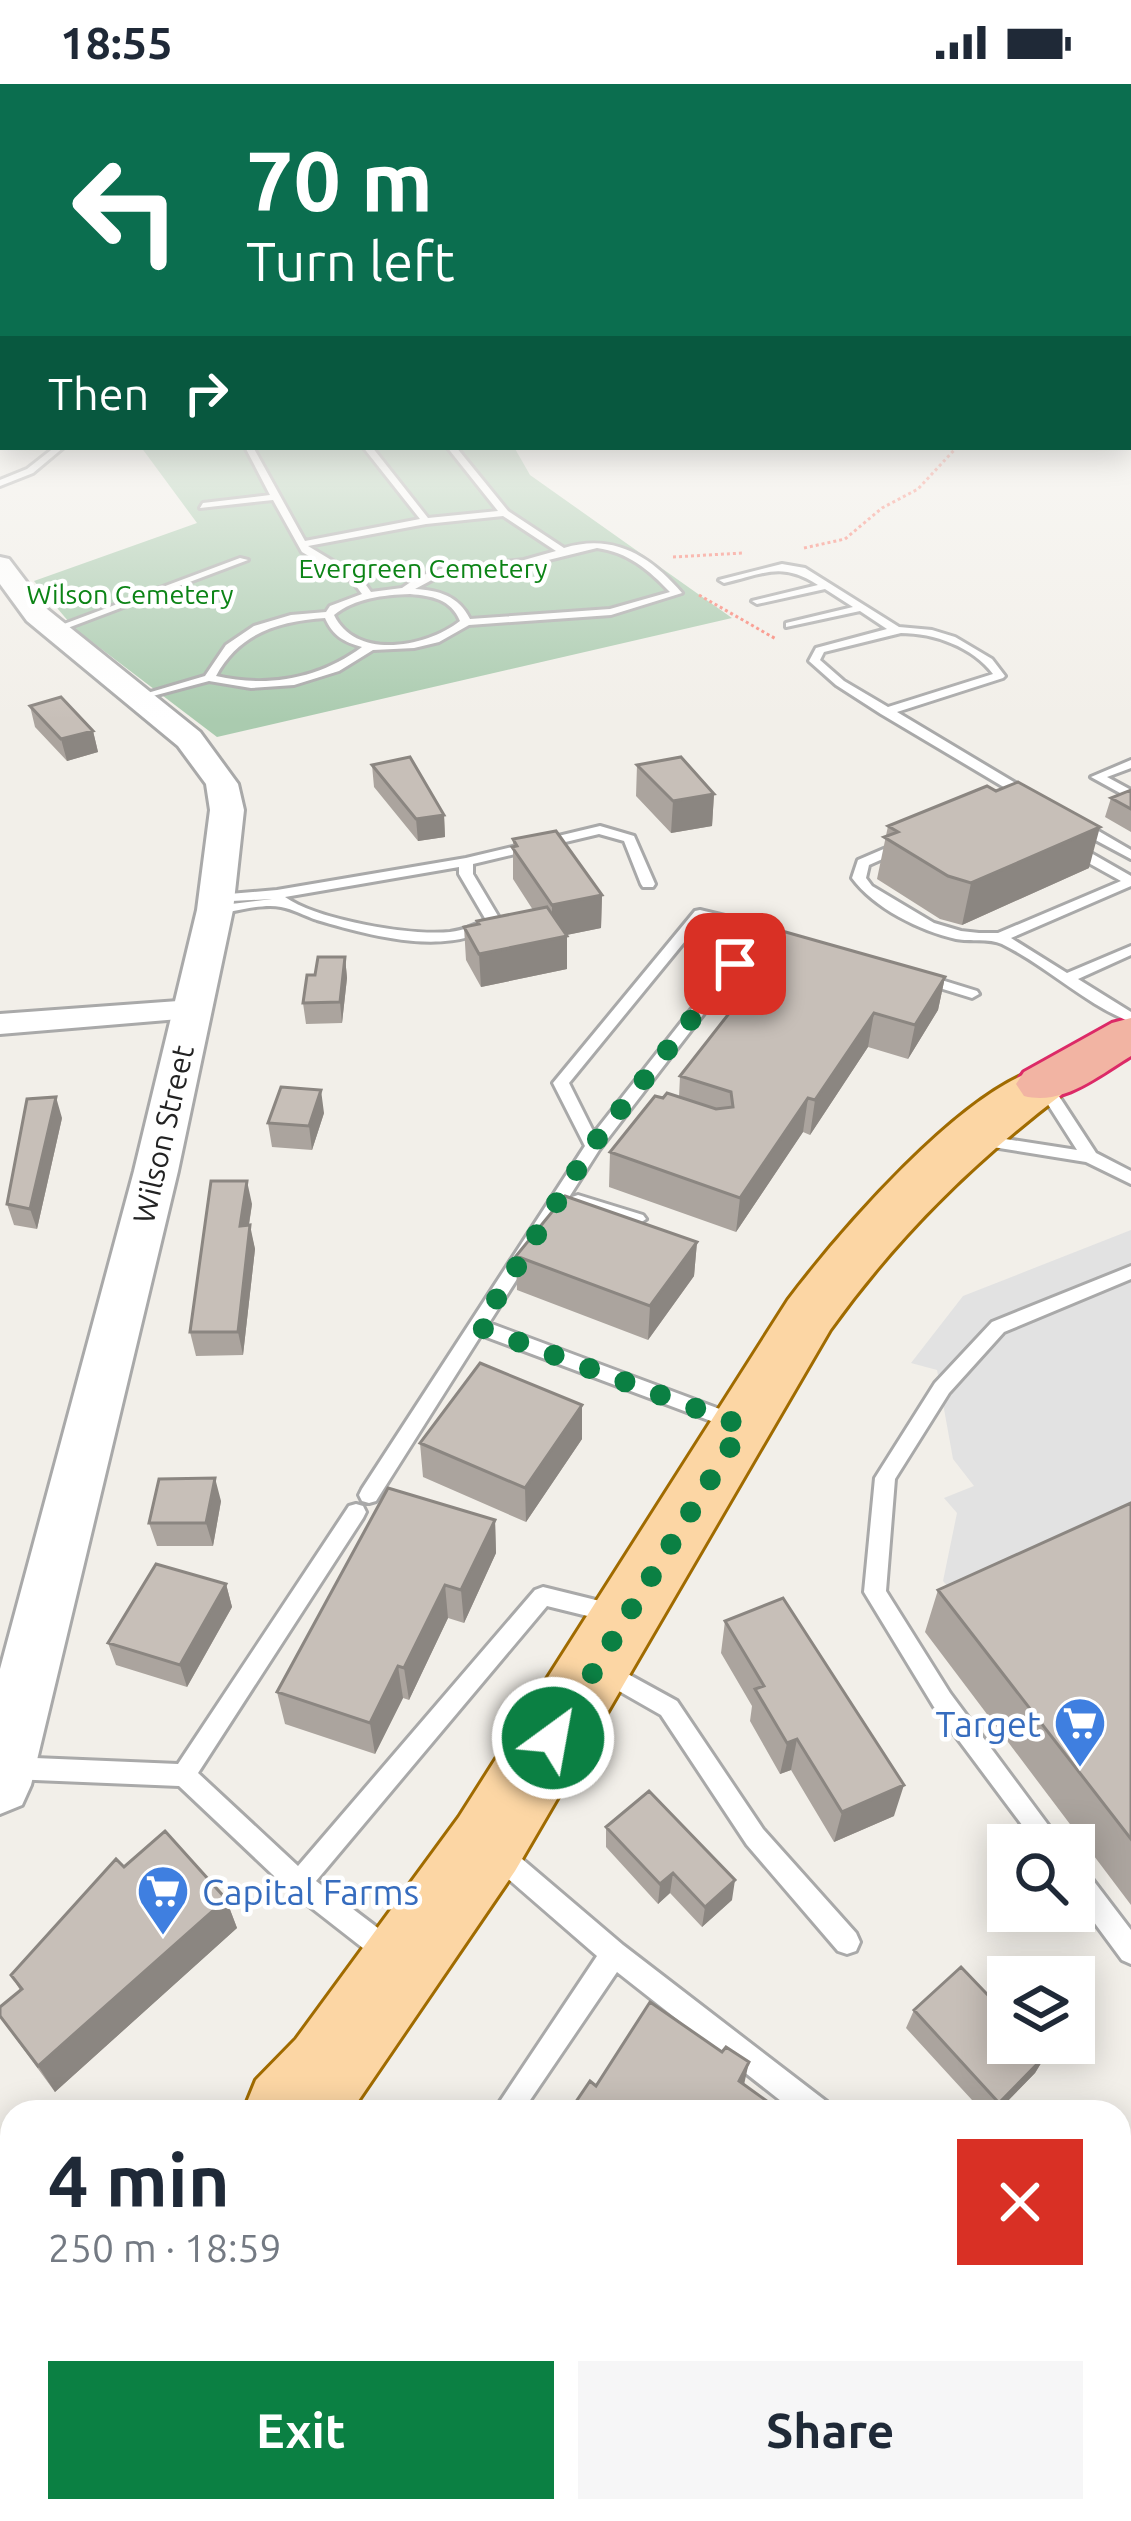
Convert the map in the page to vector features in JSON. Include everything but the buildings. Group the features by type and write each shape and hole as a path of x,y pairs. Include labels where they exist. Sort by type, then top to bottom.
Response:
{"highway":[{"path":"1043,1084 1131,1034"}],"main road":[{"path":"299,2100 327,2070 487,1844 809,1315 879,1222 970,1138 1043,1084"}],"street":[{"name":"Wilson Street","path":"2,1776 102,1388 192,1010 216,904 227,810 222,784 189,740 53,630 5,582"},
{"path":"0,1024 192,1010"}],"lane":[{"path":"274,493 310,555 357,580 368,595"},
{"path":"404,493 426,521"},
{"path":"488,493 505,513 563,552"},
{"path":"203,506 276,497"},
{"path":"303,544 426,521 505,513"},
{"path":"329,615 338,634 371,646 429,642 466,622 611,612 677,593 646,559 602,542 532,562 436,573 405,591"},
{"path":"53,630 243,560"},
{"path":"724,580 791,567 898,631"},
{"path":"757,601 827,586"},
{"path":"209,679 224,649 243,635 329,615 334,608 368,595 405,591 446,598 463,610 466,622"},
{"path":"790,625 861,608"},
{"path":"885,712 999,676 992,664 940,632 898,631 820,650 813,656 815,665 885,712 1050,808"},
{"path":"137,699 209,679 243,685 290,682 328,671 371,646"},
{"path":"1131,764 1097,777 1131,795"},
{"path":"1070,820 1131,855"},
{"path":"216,904 279,898 466,862 600,830 629,839 648,884"},
{"path":"923,836 863,862 860,878 868,889 940,934 968,940 1000,937 1126,883"},
{"path":"1058,840 1126,883 1131,896"},
{"path":"279,898 333,921 445,938 467,936 494,921 466,874 466,862"},
{"path":"592,1146 561,1083 700,914 783,935"},
{"path":"184,1775 479,1327 592,1146 762,929"},
{"path":"1000,937 1131,1018"},
{"path":"1066,978 1131,950"},
{"path":"909,974 972,994"},
{"path":"1043,1084 1090,1156"},
{"path":"626,1103 645,1109"},
{"path":"970,1138 1090,1156 1131,1178"},
{"path":"562,1196 637,1220"},
{"path":"1036,1824 942,1700 875,1592 885,1478 942,1388 998,1327 1131,1272"},
{"path":"479,1327 743,1426"},
{"path":"299,1883 543,1596 612,1642 669,1708 755,1837 847,1942"},
{"path":"2,1776 184,1775 299,1883 404,1964"},
{"path":"487,1844 614,1954 803,2100"},
{"path":"1095,1903 1131,1951"},
{"path":"514,2100 614,1954"}],"path":[{"path":"796,550 845,539 882,508 911,493"},
{"path":"646,559 754,553"},
{"path":"646,559 732,618 813,656"}],"green space":[{"name":"Evergreen Cemetery","path":"175,493 555,493 732,618 217,737 75,629 34,581 197,523"}],"shaded area":[{"path":"1131,1230 1131,1529 963,1604 943,1581 957,1513 944,1498 974,1486 953,1459 937,1370 911,1363 963,1296"}],"place":[{"name":"Target","path":"1080,1769"},
{"name":"Capital Farms","path":"163,1937"}],"route":[{"path":"553,1738 743,1426 479,1327 592,1146 735,964"}],"park label":[{"name":"Wilson Cemetery","path":"130,594"}]}
